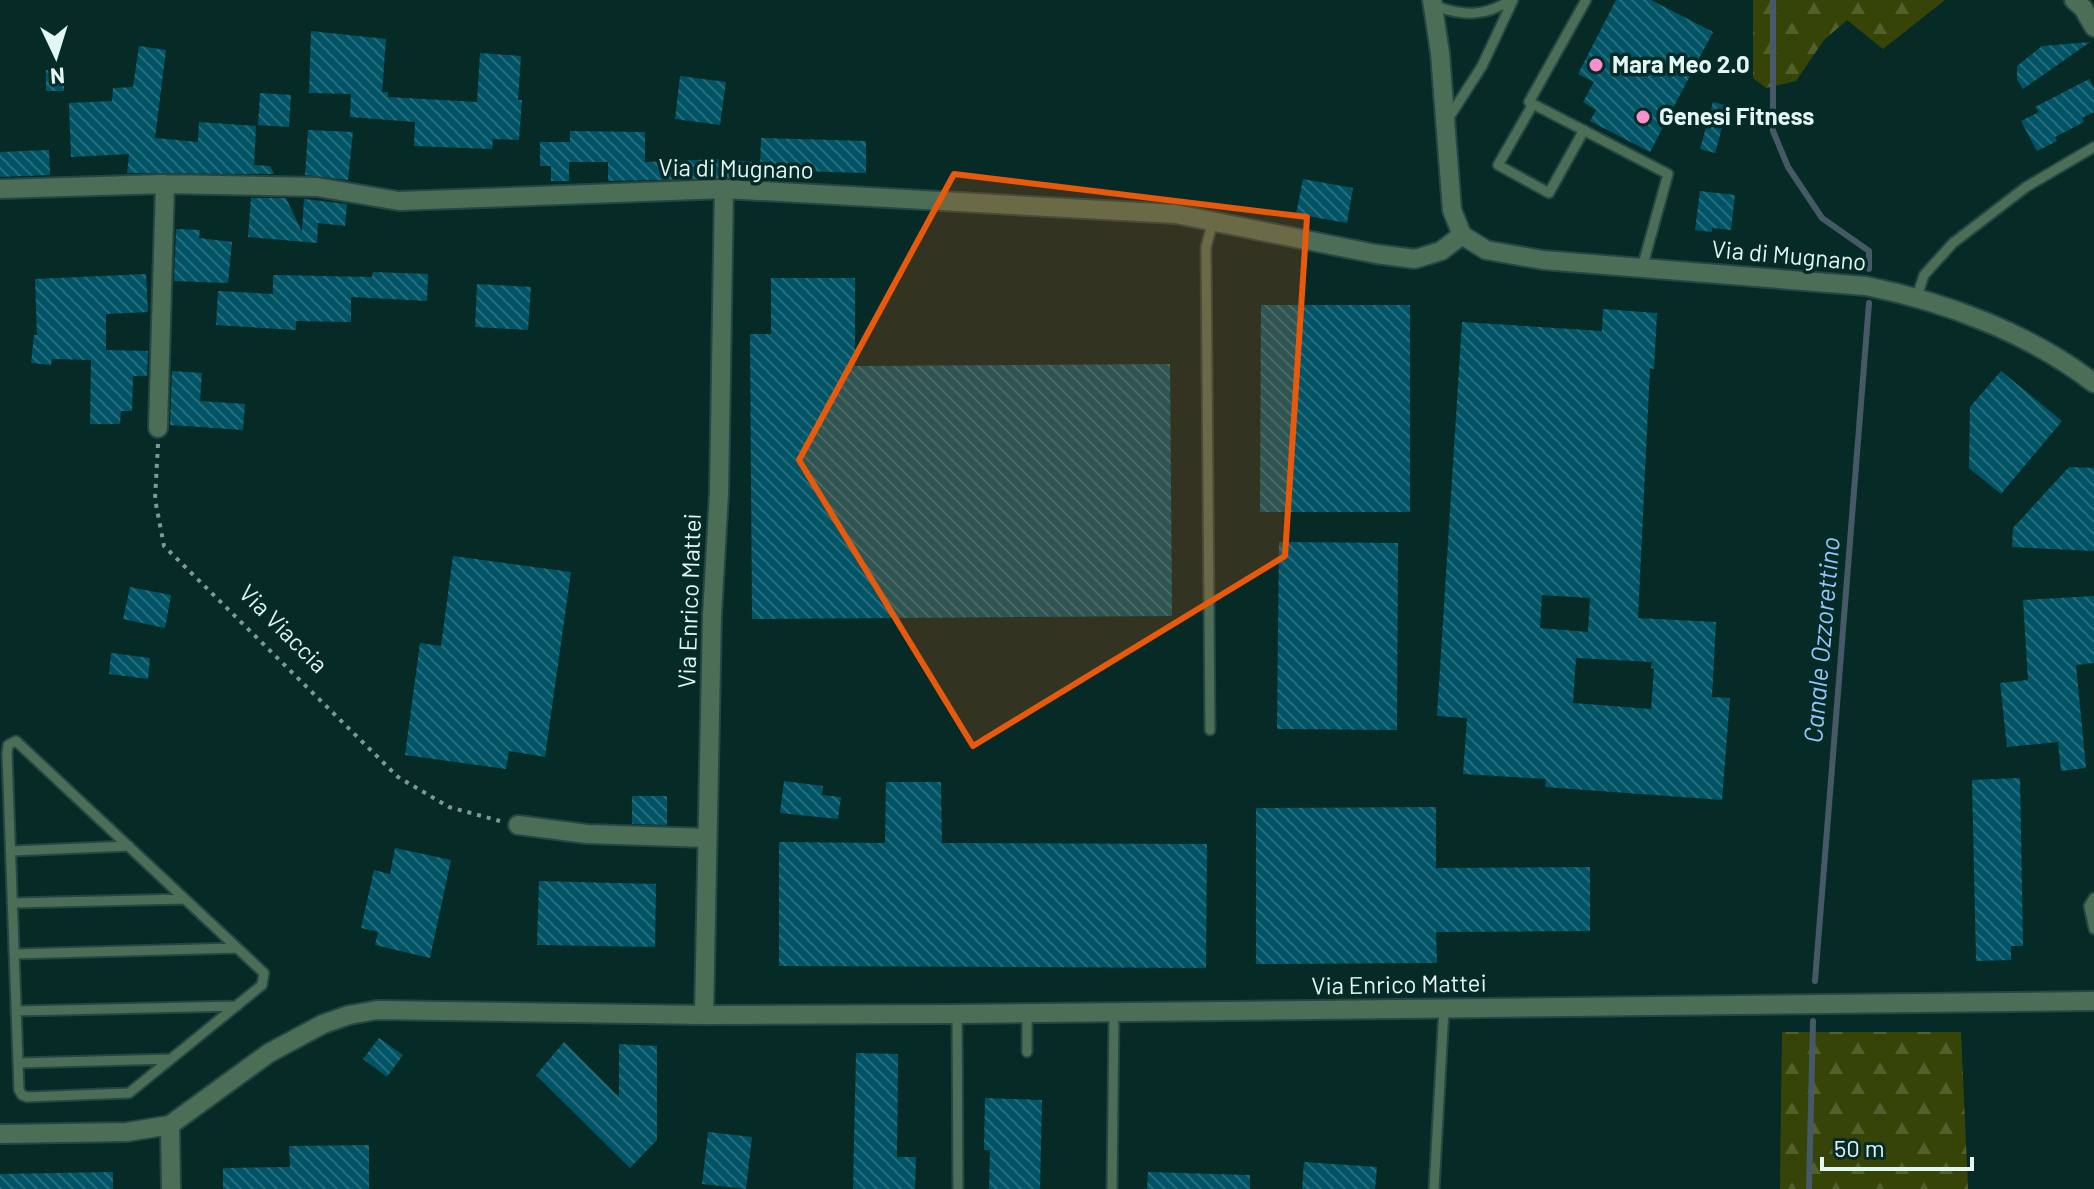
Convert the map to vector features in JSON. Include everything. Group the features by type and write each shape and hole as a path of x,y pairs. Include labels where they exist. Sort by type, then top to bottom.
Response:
{"street":[{"path":"2074,0 2083,8 2094,27"},
{"path":"1435,2 1452,210 1462,235"},
{"path":"158,428 165,184"},
{"name":"Via di Mugnano","path":"0,189 165,184 317,187 399,201 724,189 1176,214 1415,259 1441,251 1462,235 1486,250 1543,260 1866,286 1917,296 1959,311 2048,352 2094,383"},
{"name":"Via Enrico Mattei","path":"704,1015 724,189"},
{"path":"518,825 587,834 707,838"},
{"name":"Via Enrico Mattei","path":"0,1134 127,1132 170,1125 269,1053 323,1024 349,1015 391,1010 704,1015 957,1014 2094,1001"},
{"path":"170,1125 171,1189"}],"lane":[{"path":"1435,2 1458,14 1493,12 1512,0"},
{"path":"1445,125 1482,66 1512,0"},
{"path":"1586,0 1529,102 1668,174 1642,268"},
{"path":"1533,104 1498,165 1549,193 1584,130"},
{"path":"1917,296 1924,275 1953,243 2026,187 2094,147"},
{"path":"1210,730 1206,247 1213,221"},
{"path":"16,741 129,846 264,973 265,981 129,1093 22,1095 19,1090 11,851 4,802 8,745 16,741"},
{"path":"11,851 129,846"},
{"path":"2094,898 2089,906 2094,929"},
{"path":"12,903 185,899"},
{"path":"14,954 237,948"},
{"path":"16,1011 237,1006"},
{"path":"1434,1189 1444,1008"},
{"path":"1112,1189 1114,1012"},
{"path":"1027,1013 1027,1052"},
{"path":"957,1014 958,1189"},
{"path":"18,1063 172,1059"}],"path":[{"name":"Via Viaccia","path":"158,428 155,499 164,546 398,777 449,807 518,825"}],"highlighted area":[{"path":"954,174 1307,217 1285,556 973,746 799,460"}],"green space":[{"path":"1753,0 1945,0 1883,49 1847,20 1824,40 1796,81 1766,88 1753,78"},
{"path":"1782,1032 1961,1032 1968,1189 1780,1189"}],"building":[{"path":"1616,0 1651,0 1713,32 1650,152 1590,121 1596,110 1583,102 1594,82 1578,74"},
{"path":"311,31 386,39 382,92 388,92 388,97 477,102 480,53 521,56 519,140 493,139 492,149 414,146 415,122 350,117 351,94 309,93"},
{"path":"2090,42 2023,89 2017,80 2017,66 2042,46"},
{"path":"139,46 166,50 155,138 198,142 199,122 256,126 254,165 270,166 274,174 127,173 129,154 71,157 69,103 112,101 113,88 133,87"},
{"path":"46,70 64,70 64,91 46,91"},
{"path":"680,76 726,82 720,125 675,119"},
{"path":"2089,79 2094,88 2094,112 2082,118 2084,122 2055,137 2057,141 2037,151 2021,121 2039,112 2035,107"},
{"path":"260,93 291,95 289,127 258,125"},
{"path":"1713,102 1728,106 1715,153 1700,149"},
{"path":"308,130 353,132 348,180 305,175"},
{"path":"570,131 645,132 645,162 722,159 752,162 751,178 608,181 608,162 569,162 569,181 551,181 551,166 540,166 540,142 570,142"},
{"path":"761,138 866,141 866,173 760,170"},
{"path":"49,150 50,175 0,177 0,152"},
{"path":"1303,179 1353,188 1347,223 1296,214"},
{"path":"1700,191 1735,195 1731,230 1695,230"},
{"path":"251,198 286,198 302,232 304,199 347,204 345,226 318,223 317,243 248,237"},
{"path":"176,229 200,230 199,238 232,242 228,283 174,281"},
{"path":"373,272 428,274 427,301 351,297 351,322 296,321 296,330 216,325 218,291 273,294 273,275 372,277"},
{"path":"146,274 148,312 106,314 106,350 148,351 147,376 133,376 132,411 121,411 120,424 90,424 91,360 52,359 51,365 31,363 34,335 37,335 35,279"},
{"path":"771,278 855,278 855,366 1170,364 1172,616 752,619 750,334 771,334"},
{"path":"477,284 531,287 528,330 475,327"},
{"path":"1261,305 1410,305 1410,512 1260,512"},
{"path":"1603,309 1657,313 1654,369 1650,368 1638,618 1716,622 1712,697 1730,698 1722,800 1545,787 1546,779 1463,774 1467,718 1437,716 1462,322 1602,331","holes":["1542,595 1590,598 1588,632 1540,628","1576,658 1652,662 1651,709 1573,703"]},
{"path":"172,371 202,373 200,401 245,404 243,430 170,425"},
{"path":"2001,371 2062,421 2001,494 1969,468 1970,407"},
{"path":"2069,467 2094,468 2094,551 2012,547 2013,528"},
{"path":"1279,542 1398,543 1397,730 1277,729"},
{"path":"453,556 571,572 545,757 509,751 506,769 405,755 420,643 441,646"},
{"path":"130,587 171,595 165,628 123,619"},
{"path":"2094,596 2094,663 2076,665 2086,768 2061,771 2058,742 2007,747 2000,683 2028,680 2023,600"},
{"path":"111,653 150,658 148,679 109,674"},
{"path":"2020,778 2023,946 2011,946 2011,960 1976,961 1972,780"},
{"path":"784,781 823,786 822,795 841,797 838,819 780,813"},
{"path":"886,782 941,782 942,843 1207,844 1206,968 779,966 779,842 885,843"},
{"path":"632,796 667,796 667,825 632,824"},
{"path":"1436,807 1436,868 1590,867 1590,931 1436,932 1437,963 1256,964 1256,808"},
{"path":"395,848 451,860 430,958 375,945 378,932 361,928 374,870 390,874"},
{"path":"539,881 656,884 655,947 537,945"},
{"path":"379,1038 403,1055 387,1077 363,1059"},
{"path":"564,1042 619,1097 619,1044 657,1046 657,1140 630,1168 536,1075"},
{"path":"856,1053 898,1054 897,1157 916,1157 915,1189 853,1189"},
{"path":"985,1098 1042,1100 1040,1189 989,1189 990,1150 984,1150"},
{"path":"708,1132 752,1137 746,1189 702,1184"},
{"path":"369,1145 369,1189 223,1189 223,1168 290,1167 289,1146"},
{"path":"1304,1162 1377,1167 1375,1189 1302,1189"},
{"path":"113,1172 113,1189 0,1189 0,1174"},
{"path":"1148,1172 1250,1175 1250,1189 1147,1189"}],"waterway":[{"name":"Canale Ozzorettino","path":"1773,0 1773,131 1788,167 1822,218 1869,251 1869,269"},
{"name":"Canale Ozzorettino","path":"1815,981 1869,303"},
{"name":"Canale Ozzorettino","path":"1809,1189 1813,1021"}],"place":[{"name":"Mara Meo 2.0","path":"1596,65"},
{"name":"Genesi Fitness","path":"1643,117"}]}
